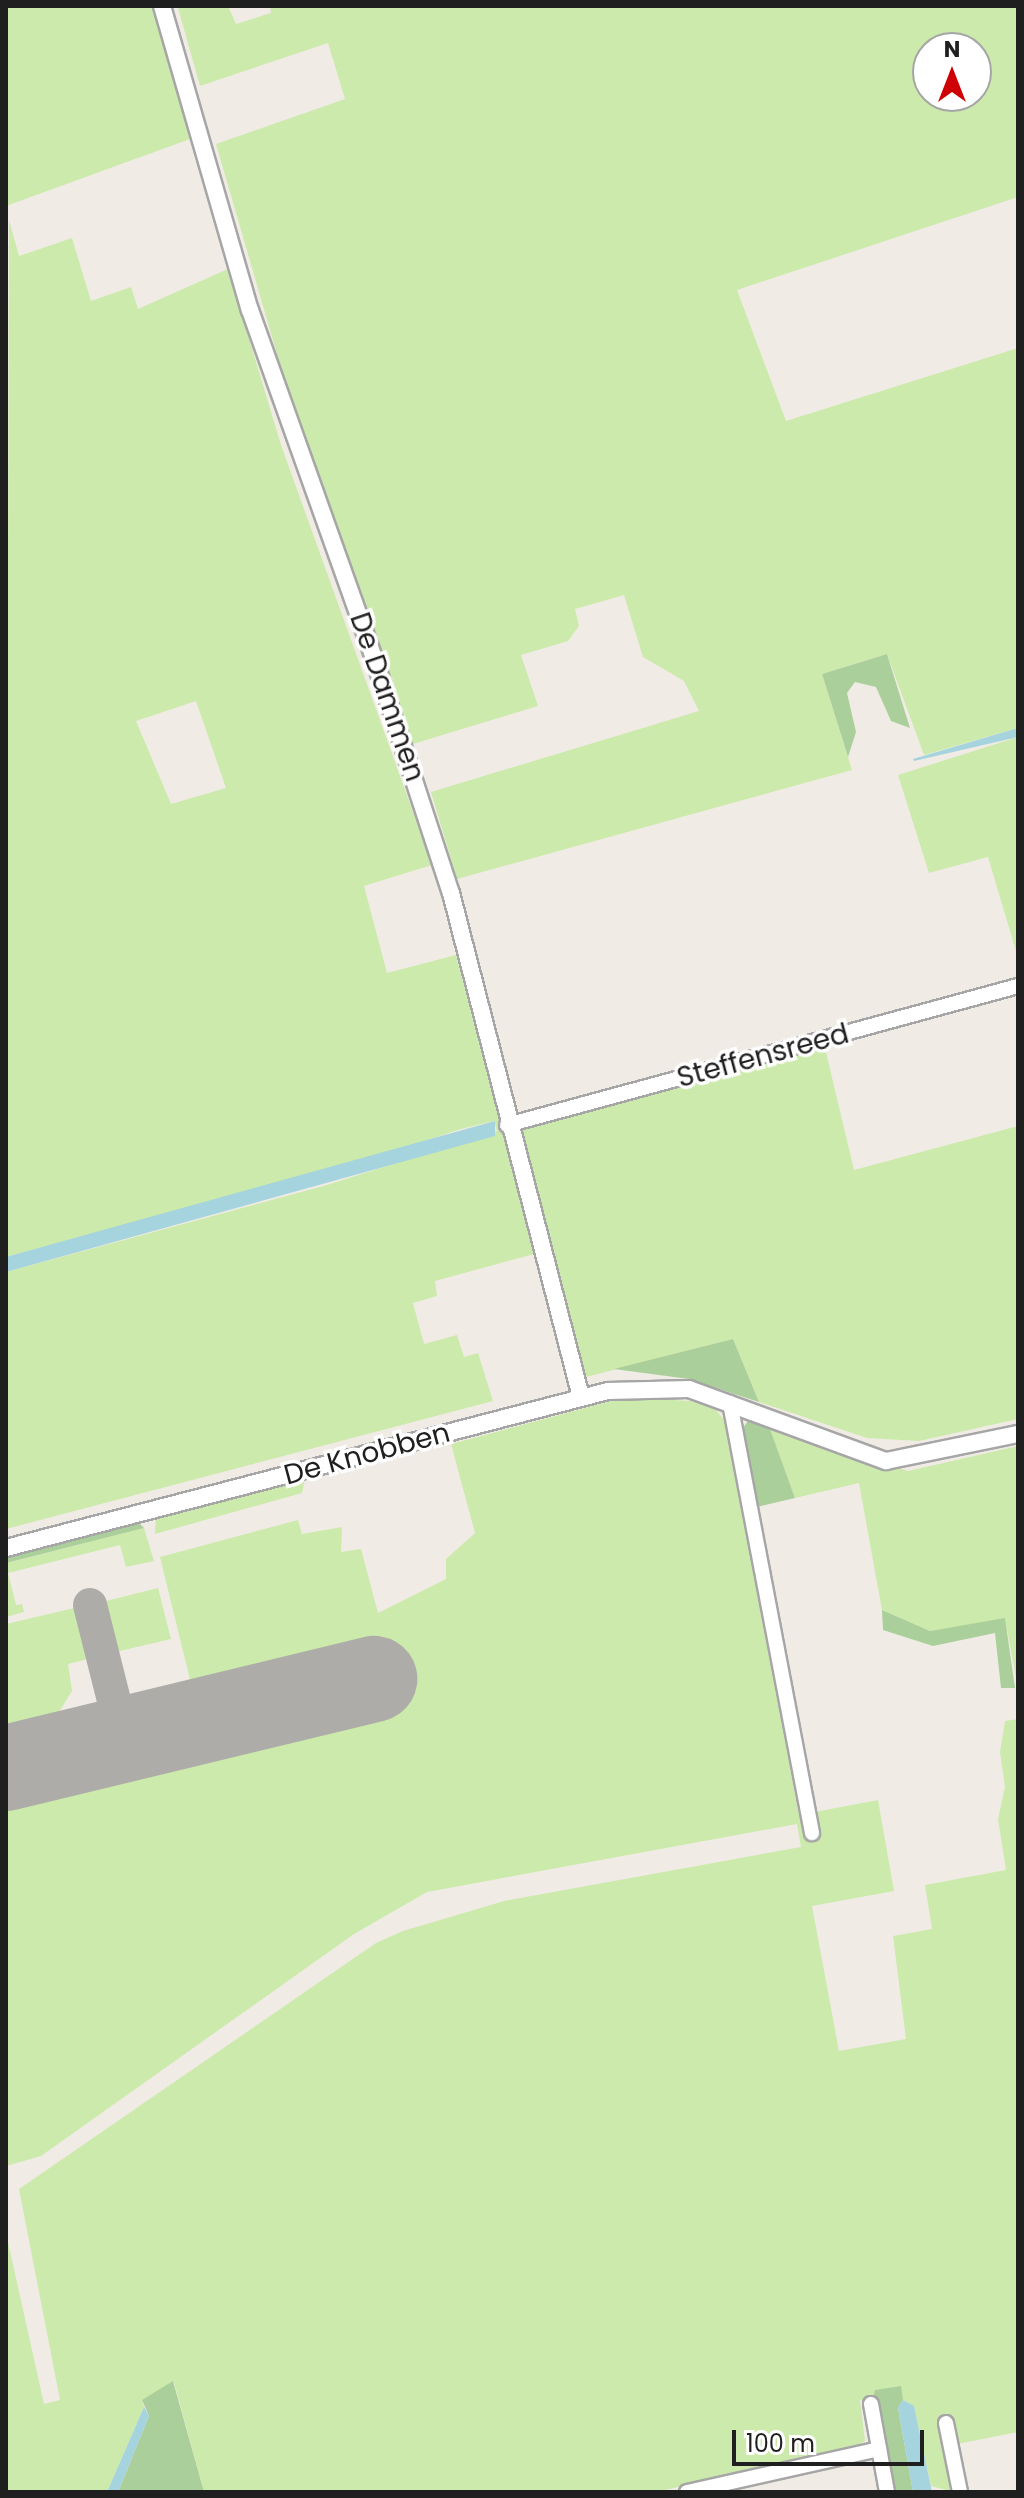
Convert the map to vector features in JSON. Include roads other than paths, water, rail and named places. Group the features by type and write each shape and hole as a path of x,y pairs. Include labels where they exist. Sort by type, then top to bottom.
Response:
{"street":[{"name":"De Dammen","path":"162,6 250,310 423,805 581,1397"},
{"name":"Steffensreed","path":"507,1125 1018,986"},
{"name":"De Knobben","path":"6,1548 581,1397 658,1386 689,1389 886,1461 1018,1434"},
{"path":"730,1403 812,1833"},
{"path":"871,2404 887,2492"},
{"path":"946,2423 960,2492"},
{"path":"687,2492 879,2449"}],"water":[{"path":"1018,728 1018,737 913,759"},
{"path":"495,1121 495,1136 6,1272 6,1257"},
{"path":"903,2400 914,2406 932,2492 913,2492 898,2408"},
{"path":"144,2407 149,2416 118,2492 107,2492"}]}
